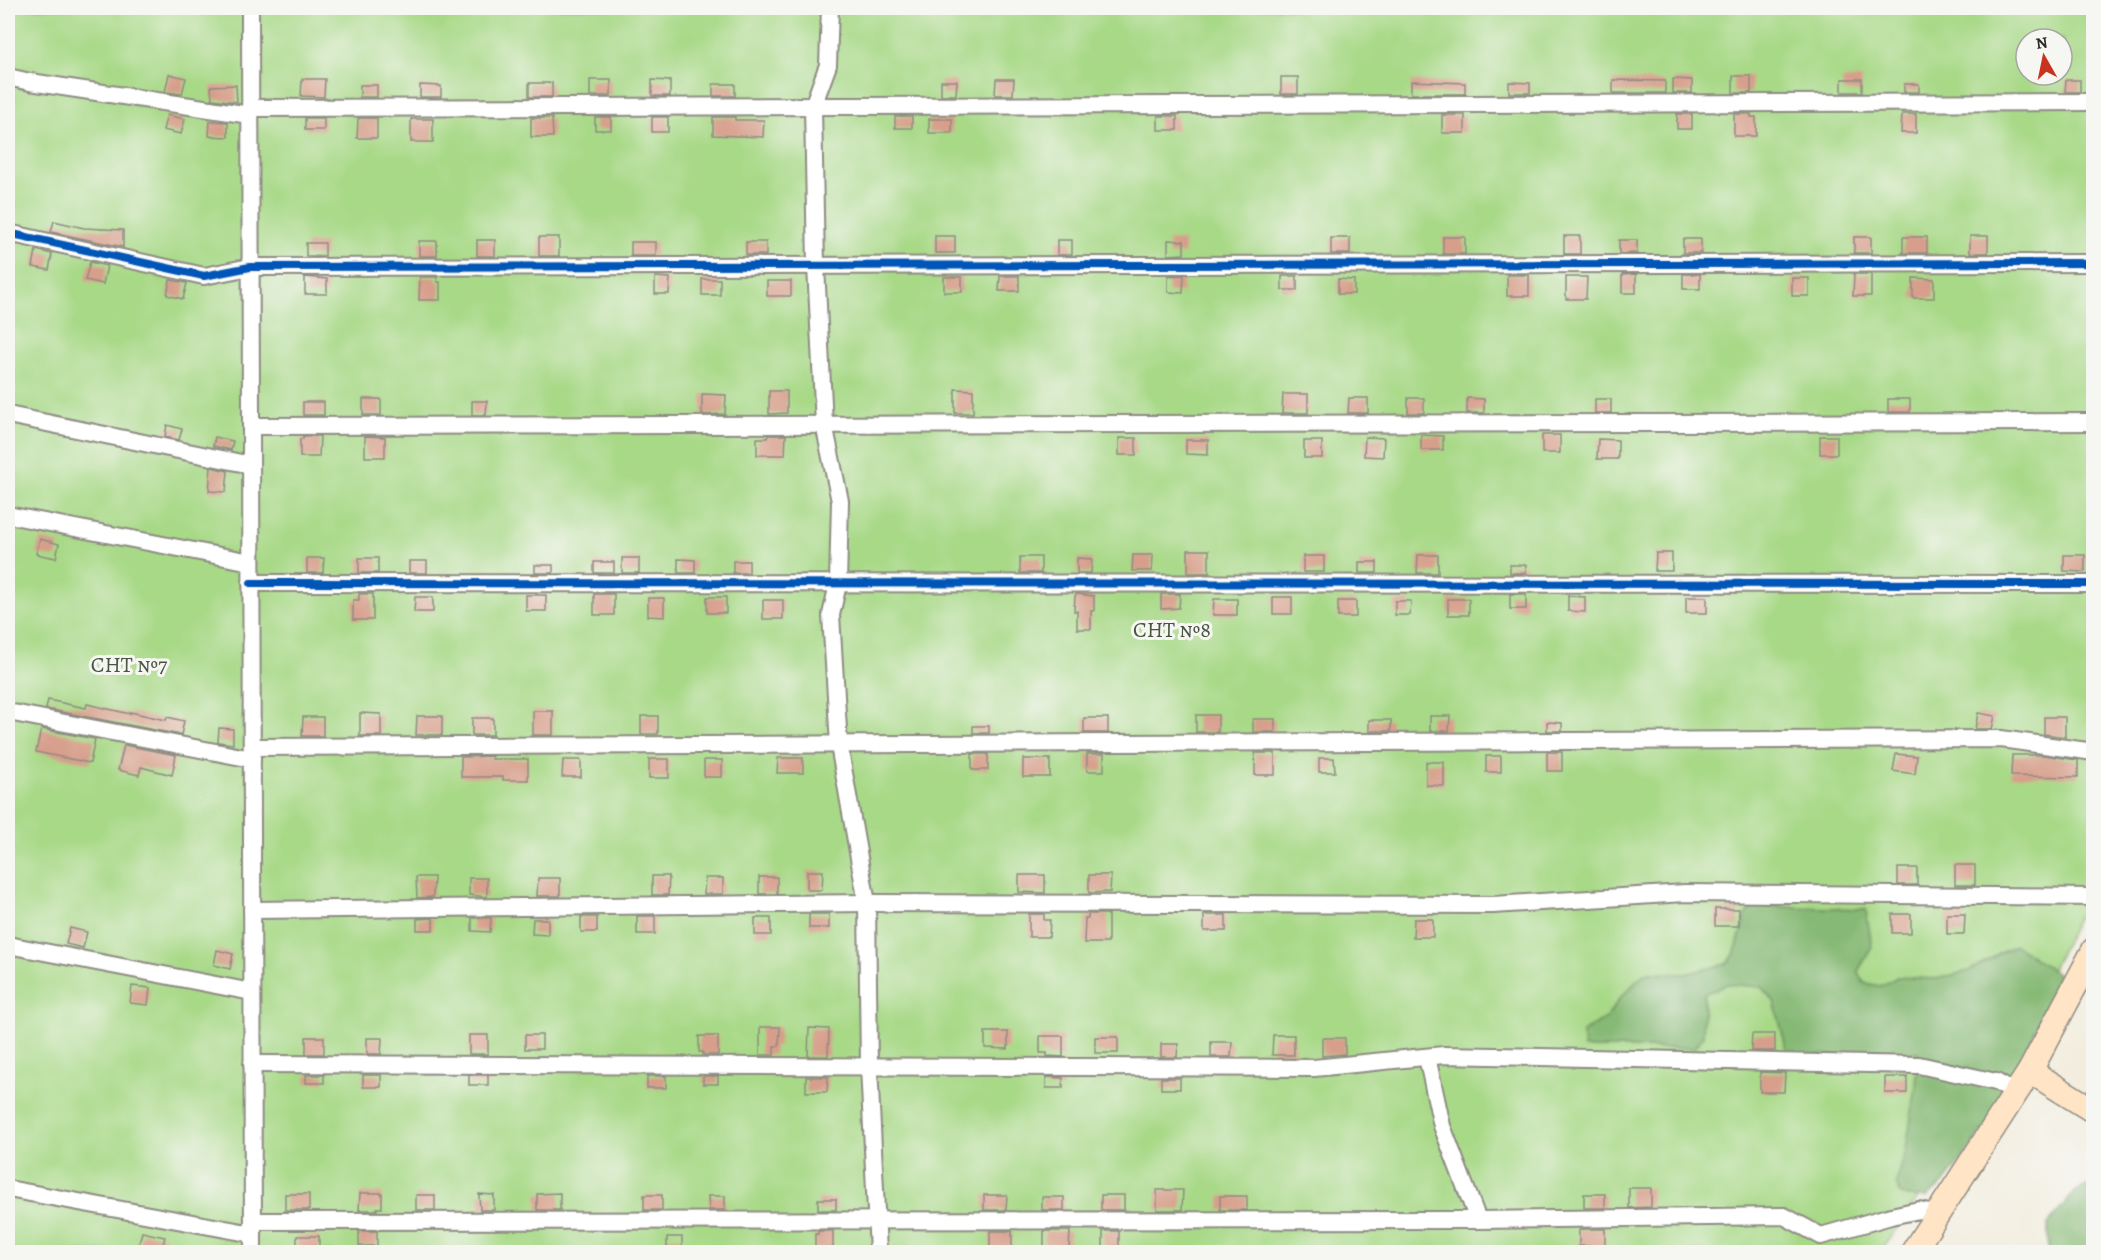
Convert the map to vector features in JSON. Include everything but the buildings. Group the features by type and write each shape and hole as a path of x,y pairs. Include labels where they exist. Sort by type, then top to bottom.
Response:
{"main road":[{"path":"1913,1252 1940,1214 2030,1071 2094,950"},
{"path":"2030,1071 2094,1111"}],"street":[{"path":"250,8 253,1252"},
{"path":"830,8 828,65 813,106 816,266 824,424 840,501 838,584 831,615 839,745 867,903 869,1066 878,1252"},
{"path":"8,77 250,112 813,106 2094,102"},
{"path":"8,233 204,276 250,267 2094,263"},
{"path":"8,416 251,465"},
{"path":"251,426 2094,422"},
{"path":"8,515 251,562"},
{"path":"251,583 2094,584"},
{"path":"8,712 252,753 839,745 2001,739 2094,752"},
{"path":"252,910 867,903 1493,905 1685,893 2094,897"},
{"path":"8,945 252,992"},
{"path":"252,1064 1314,1068 1456,1056 1919,1065 1996,1082 2015,1094"},
{"path":"1427,1057 1442,1126 1478,1220"},
{"path":"8,1189 253,1227 877,1220 1478,1220 1784,1216 1821,1236 1890,1215 1919,1210 1940,1214"}],"green space":[{"name":"СНТ №8","path":"8,8 2093,8 2093,887 2008,1056 1881,1252 8,1252"},
{"path":"1756,906 1866,909 1872,947 1858,971 1864,983 1881,986 1897,977 1936,979 1969,971 2015,945 2058,974 2028,1047 1993,1118 1943,1184 1926,1198 1901,1195 1896,1183 1905,1155 1916,1087 1918,1052 1846,1056 1788,1054 1774,1001 1761,987 1727,984 1704,994 1703,1036 1695,1048 1584,1048 1583,1032 1607,1017 1621,997 1645,973 1685,974 1726,964 1734,955 1747,913"},
{"path":"2093,1183 2093,1252 2048,1252 2048,1224 2076,1191"}],"cycle path":[{"path":"8,233 204,276 250,267 2094,263"},
{"path":"251,583 2094,584"}],"park label":[{"name":"СНТ №7","path":"129,665"}]}
